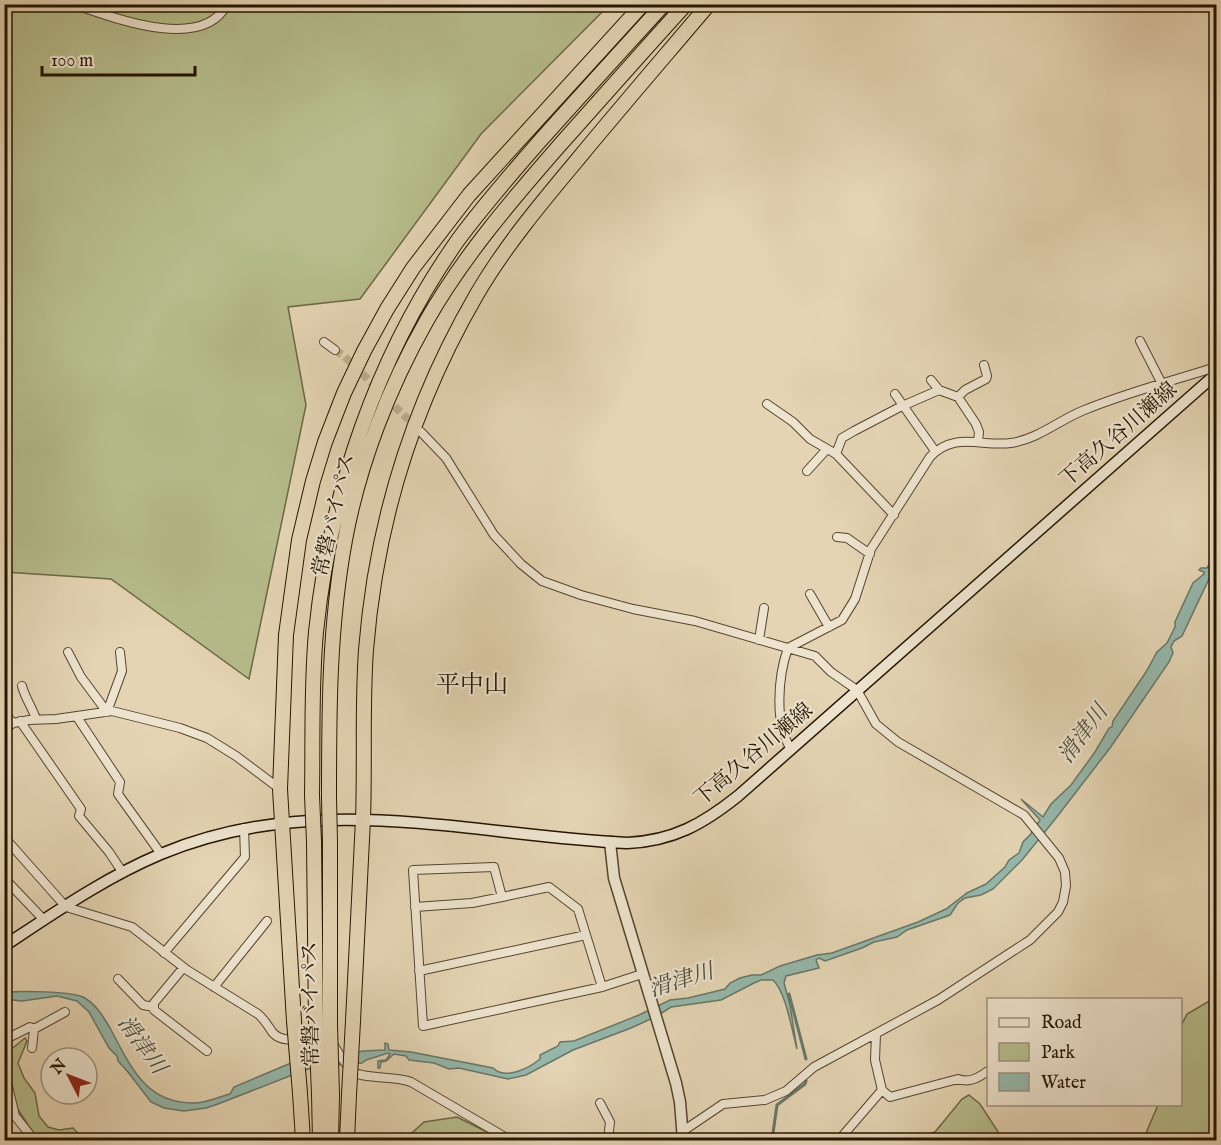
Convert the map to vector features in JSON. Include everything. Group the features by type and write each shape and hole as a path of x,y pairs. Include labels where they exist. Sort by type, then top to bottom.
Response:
{"highway":[{"path":"303,1140 280,789 286,635 292,578 313,481 344,393 387,309 413,268 440,231 496,164 643,4"},
{"name":"常磐バイパス","path":"332,1140 316,1024 312,795 316,633 324,571 338,501 359,434 385,367 423,297 458,240 505,180 664,4"},
{"name":"常磐バイパス","path":"320,1140 330,1025 329,712 331,636 345,538 369,451 407,360 448,286 518,192 686,4"},
{"path":"347,1140 363,819 366,654 371,598 383,525 408,441 423,401 457,330 495,266 542,202 709,4"}],"main road":[{"name":"下高久谷川瀬線","path":"4,946 123,873 161,854 244,828 282,823 363,819 445,824 610,842 648,842 677,834 700,824 738,796 1216,374"},
{"path":"610,842 614,878 680,1102 683,1136"}],"street":[{"path":"73,4 156,28 192,29 222,14 227,4"},
{"path":"1140,341 1162,384"},
{"path":"324,342 335,350"},
{"path":"958,397 965,390 986,379 984,365"},
{"path":"791,749 784,739 780,693 781,668 788,648 842,620 855,599 870,554 935,451 949,442 1011,443 1022,440 1048,430 1063,419 1098,404 1216,367"},
{"path":"931,380 939,390 958,397 976,424 979,432 978,442"},
{"path":"836,454 843,438 854,431 939,390"},
{"path":"895,394 935,451"},
{"path":"767,404 793,422 810,439 836,454 894,515"},
{"path":"421,432 447,458 495,535 520,564 542,581 622,606 695,621 815,656 831,672 857,690 876,724 898,742 1026,818 1059,858 1065,872 1066,886 1063,902 1058,912 1036,935 981,973 876,1034 814,1066 786,1090 774,1097 752,1102 723,1104 683,1136"},
{"path":"807,471 827,449"},
{"path":"837,537 847,538 870,554"},
{"path":"810,594 829,627"},
{"path":"759,640 764,609"},
{"path":"68,651 81,677 107,712"},
{"path":"107,712 122,671 120,652"},
{"path":"22,686 25,698 36,719"},
{"path":"4,730 16,722 77,717 112,711 180,728 207,738 236,756 280,789"},
{"path":"4,713 16,722 81,809 78,816 110,852 123,873"},
{"path":"77,717 120,782 118,794 161,854"},
{"path":"164,953 245,857 244,828"},
{"path":"4,837 66,907 132,927 183,968 258,1014 267,1022 273,1033 283,1040 327,1039 353,1072 411,1082 510,1140"},
{"path":"502,897 494,867 413,870 423,1026 602,987 642,974"},
{"path":"4,878 44,920"},
{"path":"415,907 472,903 549,887 578,909 602,987"},
{"path":"214,987 267,921"},
{"path":"419,971 586,935"},
{"path":"183,968 154,1003 154,1010 207,1051"},
{"path":"118,979 143,1005 154,1007"},
{"path":"4,1040 30,1027 34,1029 65,1012"},
{"path":"32,1048 34,1029"},
{"path":"876,1034 875,1060 882,1090 890,1097 958,1078 966,1081 975,1079 987,1072"},
{"path":"4,1046 4,1053"},
{"path":"4,1070 15,1116 34,1140"},
{"path":"839,1140 882,1090"},
{"path":"600,1103 610,1122 608,1140"}],"green space":[{"path":"5,5 609,5 481,134 360,299 288,307 306,405 249,679 111,579 5,572"},
{"path":"1216,997 1216,1140 1143,1140 1158,1106 1182,1106 1182,1024 1187,1014"},
{"path":"25,1038 27,1041 18,1063 24,1078 35,1093 39,1116 48,1127 59,1130 73,1128 85,1140 38,1140 15,1105 6,1096 5,1062 9,1051"},
{"path":"969,1095 980,1104 1002,1138 1006,1140 892,1140 913,1139 935,1132 962,1099"},
{"path":"457,1117 503,1140 404,1140 424,1122"}],"water":[{"path":"1216,544 1216,564 1182,636 1174,641 1171,647 1173,653 1169,662 1110,748 1022,860 993,889 981,895 965,898 958,903 950,915 907,930 897,937 874,942 825,961 819,958 816,960 819,968 786,976 784,983 797,1049 782,993 773,980 761,980 721,1000 671,1007 631,1028 573,1050 526,1075 508,1079 459,1068 449,1069 434,1063 409,1060 406,1056 394,1054 386,1061 381,1062 378,1068 378,1061 386,1060 390,1054 388,1053 362,1063 320,1066 305,1070 218,1104 184,1111 164,1108 151,1102 109,1048 89,1012 77,1001 57,996 22,1001 5,999 5,992 56,993 83,997 92,1003 102,1015 141,1080 163,1097 177,1102 198,1103 230,1094 234,1087 291,1063 314,1062 363,1051 385,1050 385,1043 388,1044 389,1050 493,1068 504,1073 516,1072 535,1063 540,1059 540,1055 558,1046 560,1042 574,1041 670,1000 725,989 730,983 740,978 761,975 780,966 832,953 918,922 946,909 967,893 986,884 1019,853 1023,842 1040,820 1021,799 1043,817 1051,804 1071,785 1109,728 1112,727 1113,721 1157,652 1167,643 1193,583 1204,574 1199,570 1207,568"}],"waterway":[{"path":"789,994 806,1059"},
{"path":"772,1140 777,1105 806,1081"}],"tunnel":[{"path":"335,350 378,389"},
{"path":"386,398 416,427"}],"district":[{"name":"平中山","path":"472,684"}],"water label":[{"name":"滑津川","path":"1082,733"},
{"name":"滑津川","path":"681,979"},
{"name":"滑津川","path":"143,1044"}]}
